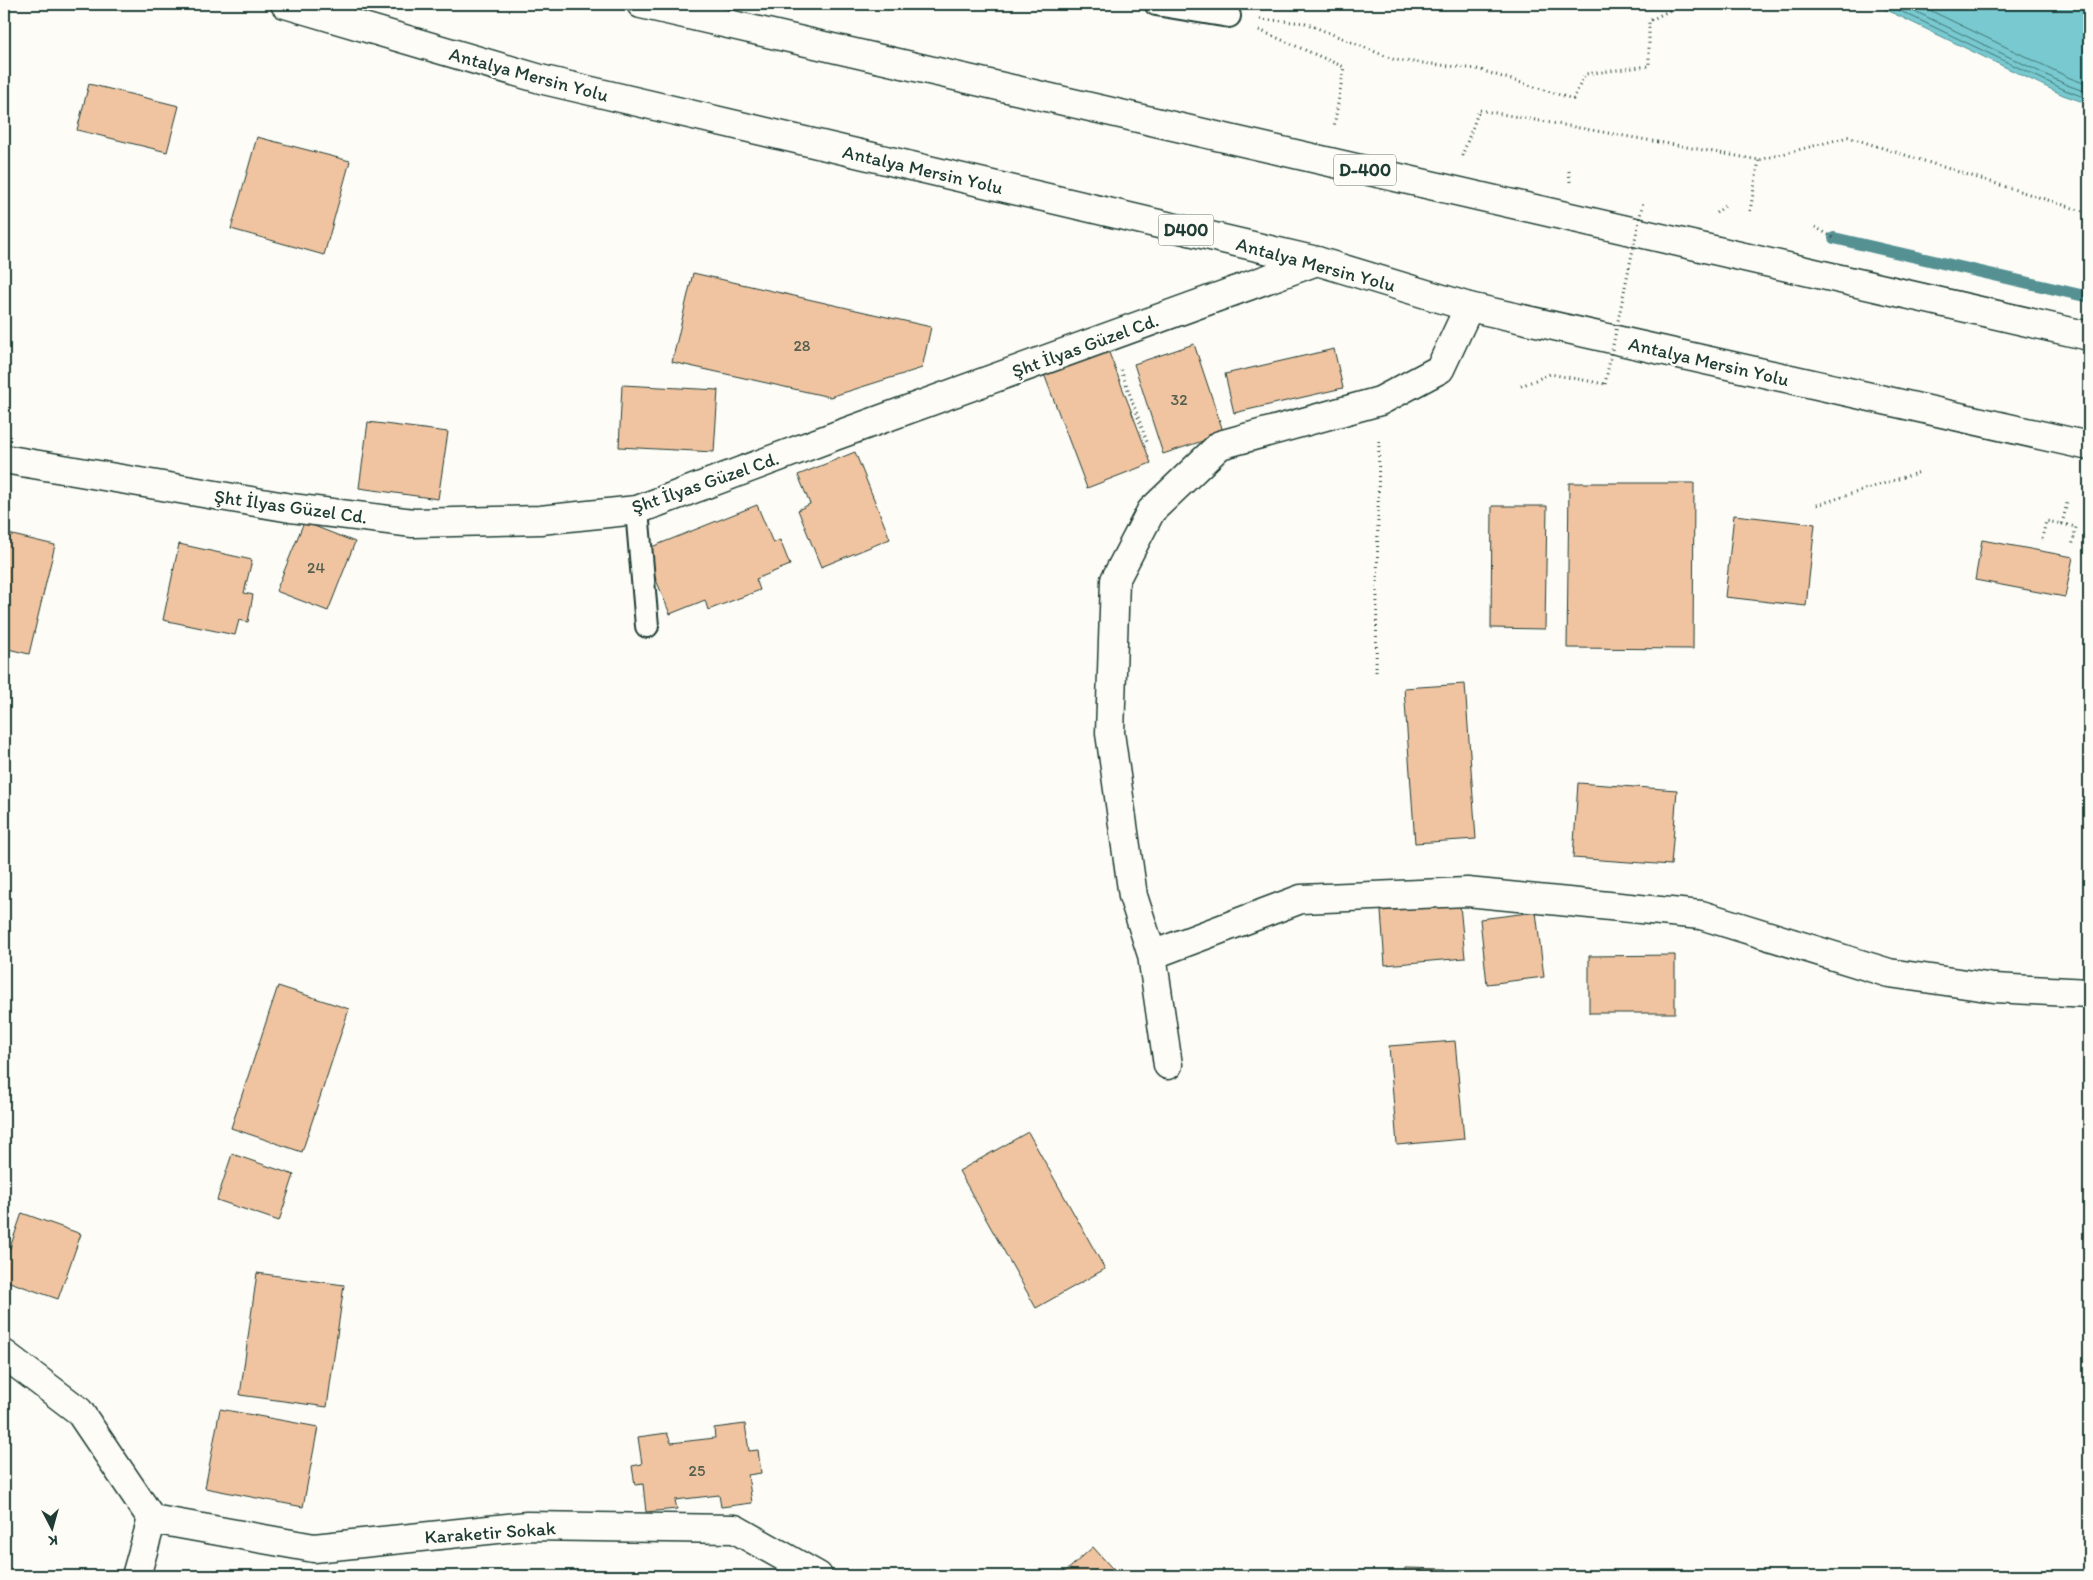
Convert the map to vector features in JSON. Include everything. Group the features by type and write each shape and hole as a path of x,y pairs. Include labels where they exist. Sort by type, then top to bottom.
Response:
{"main road":[{"name":"Antalya Mersin Yolu","path":"284,4 544,80 1317,261 1469,307 2089,446"},
{"name":"D-400","path":"641,4 2089,336"},
{"name":"Şht İlyas Güzel Cd.","path":"4,459 291,508 413,523 540,520 637,510 1317,261"},
{"path":"1168,1065 1152,955 1133,896 1110,733 1115,580 1151,511 1220,445 1380,401 1431,373 1440,368 1469,307"},
{"path":"1152,955 1301,899 1467,892 1701,915 1889,973 1994,988 2089,993"},
{"path":"4,1354 78,1411 152,1519 136,1576"},
{"name":"Karaketir Sokak","path":"152,1519 314,1548 527,1526 735,1530 818,1576"}],"lane":[{"path":"1156,4 1229,16"},
{"path":"637,510 647,626"}],"path":[{"path":"1229,16 1305,23 1395,60 1476,69 1573,98 1585,74 1649,66 1649,22 1682,4"},
{"path":"1229,16 1344,67 1334,130"},
{"path":"1462,157 1479,110 1759,160 1848,137 2089,213"},
{"path":"1750,211 1759,160"},
{"path":"1521,386 1550,374 1605,384 1643,202"},
{"path":"1815,227 1834,238"},
{"path":"1119,365 1147,442"},
{"path":"1376,672 1379,428"},
{"path":"1817,505 1920,472"},
{"path":"2062,524 2067,503"},
{"path":"2042,539 2046,521 2076,527 2072,547"}],"water":[{"path":"1874,4 2089,4 2089,104 2063,95"}],"building":[{"path":"89,84 179,106 167,152 77,130"},
{"path":"257,137 350,161 324,255 231,229"},
{"path":"693,273 931,327 922,368 830,397 672,362"},
{"path":"1194,344 1224,434 1163,454 1134,364"},
{"path":"1334,349 1343,388 1234,413 1225,374"},
{"path":"1108,350 1151,463 1087,488 1044,374"},
{"path":"622,385 718,390 714,452 619,447"},
{"path":"368,422 448,432 438,499 359,488"},
{"path":"855,452 890,539 821,567 798,510 810,504 798,475"},
{"path":"1569,483 1694,483 1693,649 1567,648"},
{"path":"757,505 773,543 780,540 790,565 756,579 760,590 708,610 705,600 670,614 644,550"},
{"path":"1492,506 1547,506 1545,629 1491,628"},
{"path":"1734,515 1815,524 1806,606 1725,597"},
{"path":"304,522 355,542 328,611 276,591"},
{"path":"4,533 55,545 29,654 4,648"},
{"path":"1982,540 2073,557 2065,597 1975,580"},
{"path":"179,544 252,560 244,593 253,595 248,622 239,620 235,635 163,620"},
{"path":"1465,684 1476,839 1415,843 1404,688"},
{"path":"1578,783 1677,790 1671,865 1573,858"},
{"path":"1460,905 1465,958 1385,965 1381,911"},
{"path":"1536,912 1544,977 1487,984 1480,919"},
{"path":"1675,955 1675,1013 1589,1013 1589,956"},
{"path":"278,986 349,1009 302,1152 231,1128"},
{"path":"1455,1041 1464,1139 1397,1145 1389,1046"},
{"path":"1028,1132 1105,1269 1036,1308 959,1171"},
{"path":"232,1154 294,1175 279,1221 217,1200"},
{"path":"22,1213 81,1234 58,1299 4,1280 4,1265"},
{"path":"257,1273 344,1285 327,1407 240,1395"},
{"path":"220,1409 318,1427 303,1507 205,1488"},
{"path":"745,1424 749,1451 758,1450 761,1473 748,1475 752,1503 721,1507 719,1495 675,1500 677,1509 646,1512 643,1484 635,1485 632,1466 642,1464 638,1437 667,1433 671,1443 715,1438 714,1428"},
{"path":"1093,1547 1119,1576 1064,1576 1063,1574"},
{"path":"1405,1568 1447,1569 1447,1576 1404,1576"}],"waterway":[{"path":"1834,238 2089,297"}]}
